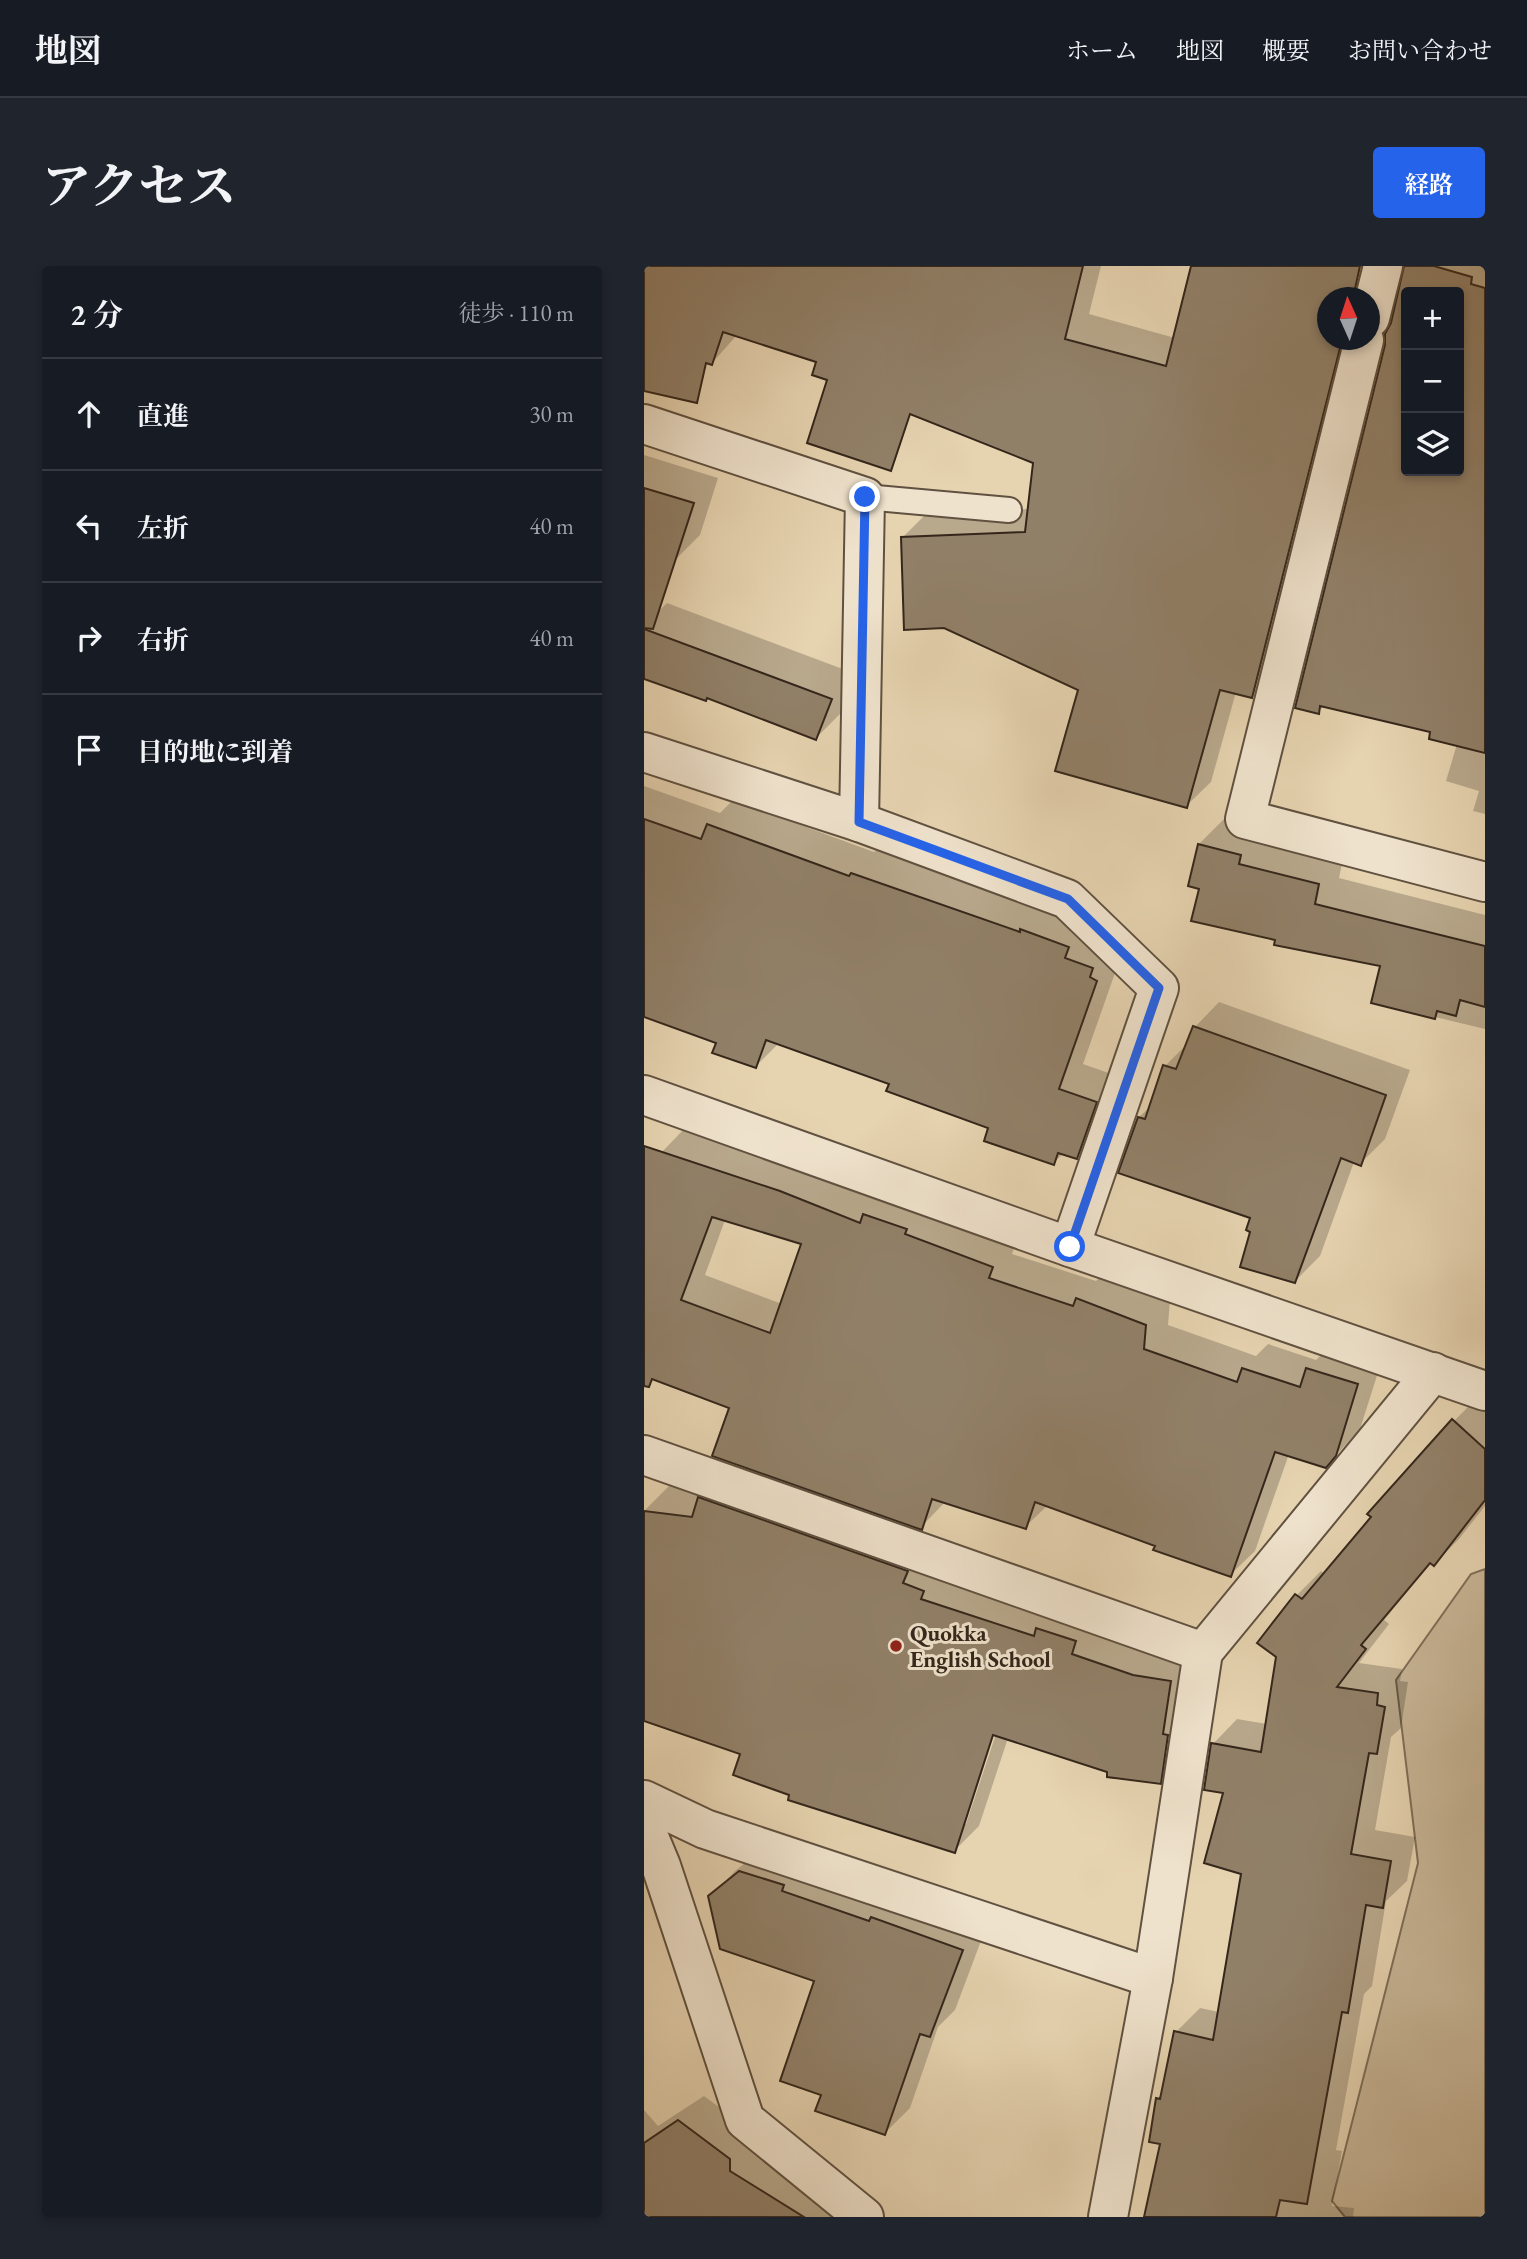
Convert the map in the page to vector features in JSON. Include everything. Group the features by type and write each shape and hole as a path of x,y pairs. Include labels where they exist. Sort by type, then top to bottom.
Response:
{"street":[{"path":"1377,287 1382,266"},
{"path":"1362,350 1245,819 1485,881"},
{"path":"644,424 865,497 859,822"},
{"path":"644,752 859,822 1068,899 1159,988 1070,1247"},
{"path":"644,1095 1485,1391"},
{"path":"1108,2217 1153,1978 1203,1652 1433,1372"},
{"path":"644,1455 1203,1652"},
{"path":"644,1800 705,1829 1153,1978"},
{"path":"644,1825 661,1866 745,2120 864,2217"}],"lane":[{"path":"865,497 1009,510"}],"shaded area":[{"path":"1485,1569 1485,2217 1345,2217 1332,2201 1418,1863 1396,1680 1471,1574"}],"building":[{"path":"644,266 1083,266 1065,339 1166,366 1191,266 1360,266 1355,287 1317,287 1317,350 1339,350 1252,698 1220,690 1187,808 1055,771 1078,690 944,628 904,630 901,537 1025,532 1033,463 910,414 891,471 807,443 827,380 812,375 816,362 723,332 712,365 706,363 697,403 644,391"},
{"path":"1404,266 1434,266 1472,277 1471,284 1485,288 1485,753 1429,739 1430,732 1320,706 1319,714 1295,708 1385,345 1385,334 1391,323"},
{"path":"644,488 694,503 653,629 644,628"},
{"path":"644,629 832,699 816,740 707,698 706,701 644,679"},
{"path":"644,819 701,839 707,824 849,876 851,873 1069,947 1065,958 1093,968 1090,977 1097,981 1059,1089 1097,1102 1077,1159 1058,1153 1054,1165 984,1141 988,1128 886,1091 889,1084 766,1040 756,1068 712,1053 716,1043 644,1017"},
{"path":"1198,844 1241,855 1239,864 1319,884 1315,904 1485,946 1485,1007 1460,1000 1456,1016 1437,1011 1435,1019 1371,1003 1380,966 1274,945 1275,940 1191,921 1199,889 1188,886"},
{"path":"1193,1026 1386,1095 1361,1166 1341,1158 1295,1283 1240,1267 1250,1232 1246,1230 1250,1218 1118,1173 1138,1117 1145,1119 1163,1065 1176,1069"},
{"path":"644,1146 780,1191 860,1223 863,1214 907,1229 905,1234 993,1267 989,1278 1073,1306 1076,1298 1146,1325 1144,1349 1237,1382 1242,1368 1300,1387 1306,1368 1358,1384 1336,1456 1326,1468 1275,1452 1231,1577 1153,1550 1155,1546 1035,1502 1026,1529 932,1499 922,1530 712,1456 729,1408 652,1379 649,1387 644,1386","holes":["712,1217 801,1244 770,1333 681,1300"]},
{"path":"1452,1419 1485,1449 1485,1500 1434,1566 1430,1563 1361,1645 1366,1649 1337,1687 1378,1693 1377,1705 1385,1707 1377,1754 1369,1753 1351,1854 1391,1861 1383,1908 1366,1905 1348,2013 1342,2012 1307,2204 1280,2200 1276,2217 1144,2217 1160,2144 1149,2142 1156,2098 1160,2099 1174,2031 1213,2040 1241,1874 1204,1863 1223,1793 1204,1790 1211,1743 1261,1752 1276,1657 1257,1643 1295,1594 1302,1599 1371,1517 1367,1514"},
{"path":"698,1497 908,1571 903,1583 924,1591 921,1599 1034,1636 1036,1628 1076,1641 1072,1654 1133,1675 1171,1681 1163,1734 1168,1735 1161,1784 1107,1777 1107,1772 993,1735 955,1853 788,1800 789,1795 733,1775 740,1754 644,1721 644,1511 692,1517"},
{"path":"739,1871 784,1885 782,1891 869,1921 871,1917 963,1950 930,2037 920,2034 885,2135 815,2111 821,2095 780,2081 814,1981 720,1949 708,1896"},
{"path":"678,2120 730,2159 730,2171 804,2217 644,2217 644,2143"}],"place":[{"name":"Quokka English School","path":"896,1646"}],"route":[{"path":"865,497 859,822 1068,899 1159,988 1070,1247"}]}
